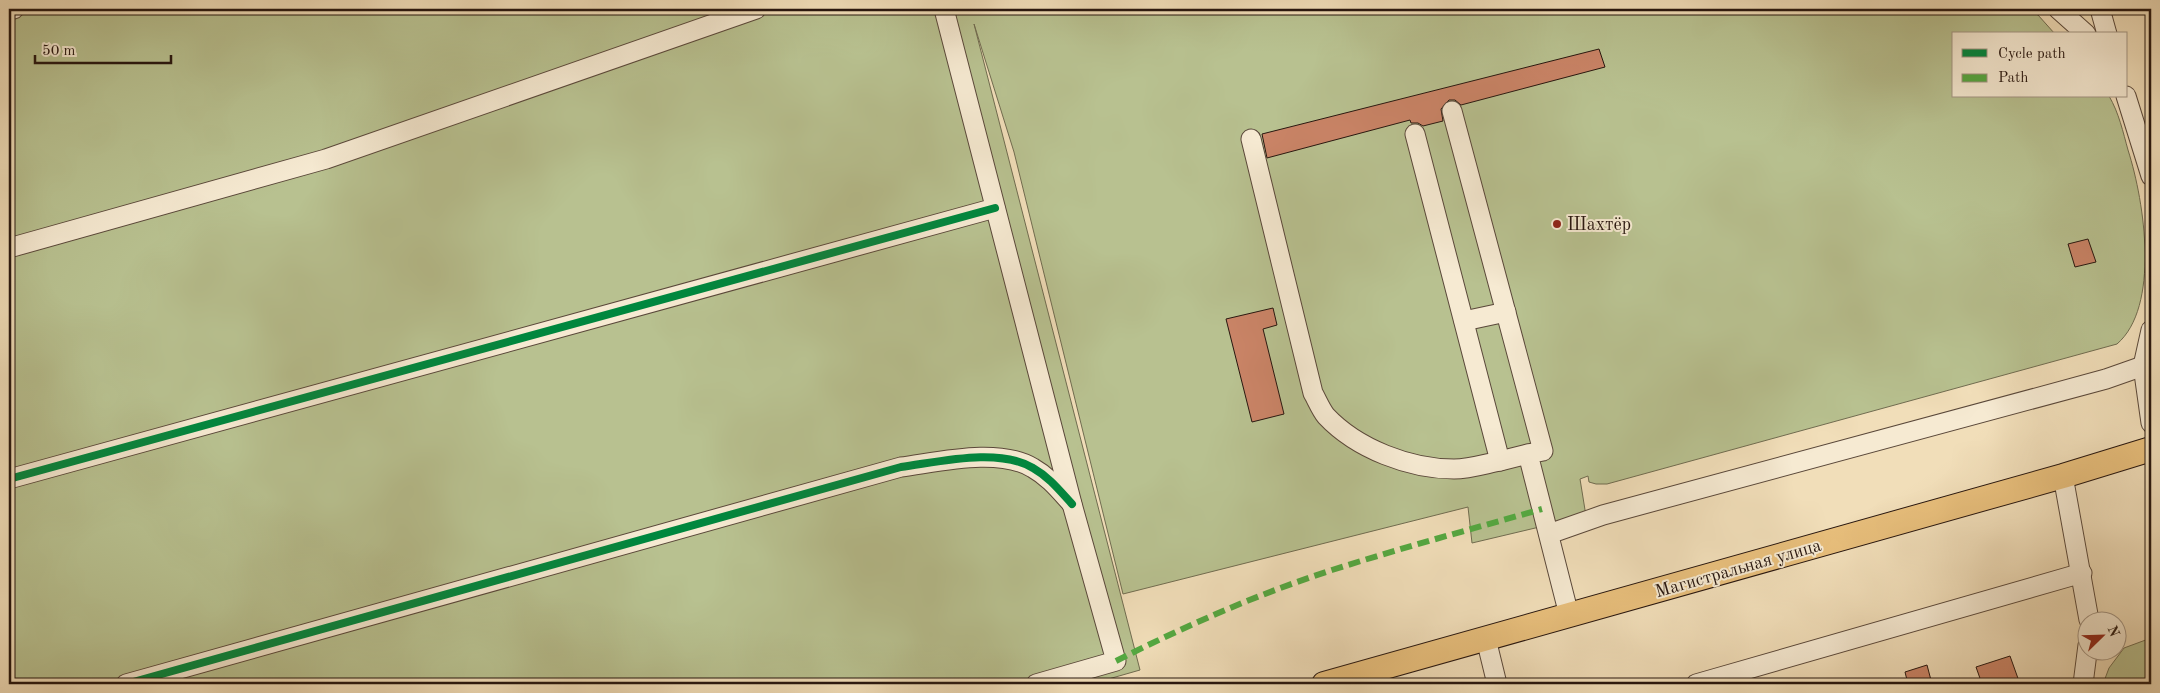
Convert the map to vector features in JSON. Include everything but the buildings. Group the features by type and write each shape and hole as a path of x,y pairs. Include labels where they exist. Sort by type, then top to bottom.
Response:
{"main road":[{"name":"Магистральная улица","path":"1324,684 2063,476 2151,449"}],"street":[{"path":"9,10 14,9"},
{"path":"9,248 326,159 756,9"},
{"path":"944,9 1072,504 1116,661 1036,684"},
{"path":"2058,9 2084,32"},
{"path":"2100,9 2106,32"},
{"path":"2127,98 2151,176"},
{"path":"1251,139 1313,393 1325,415 1345,433 1371,448 1401,460 1426,467 1456,469 1543,451 1452,111"},
{"path":"1415,134 1500,461"},
{"path":"9,479 995,208"},
{"path":"1464,321 1506,312"},
{"path":"2150,333 2143,366 2151,423"},
{"path":"1549,534 1603,514 2097,382 2143,366"},
{"path":"1528,454 1569,615"},
{"path":"126,684 901,467 961,458 1006,458 1032,467 1050,480 1072,504"},
{"path":"2063,476 2088,610"},
{"path":"1696,684 2082,573"},
{"path":"1486,639 1497,684"},
{"path":"2083,684 2086,660"}],"green space":[{"path":"9,9 1954,9 1958,13 1963,9 2024,9 2038,15 2053,32 1952,32 1952,98 2110,98 2120,123 2140,197 2145,253 2144,280 2139,306 2131,327 2117,344 1607,484 1589,482 1588,476 1580,479 1586,516 1472,543 1468,507 1123,594 1014,152 974,24 1140,670 1091,684 9,684"},
{"path":"2151,638 2151,684 2103,684 2109,668 2115,660 2128,660 2128,647"}],"marked path":[{"path":"1116,661 1222,611 1304,579 1542,509"}],"cycle path":[{"path":"9,479 995,208"},
{"path":"126,684 901,467 968,458 1003,458 1033,468 1054,484 1072,504"}],"place":[{"name":"Шахтёр","path":"1557,224"}]}
